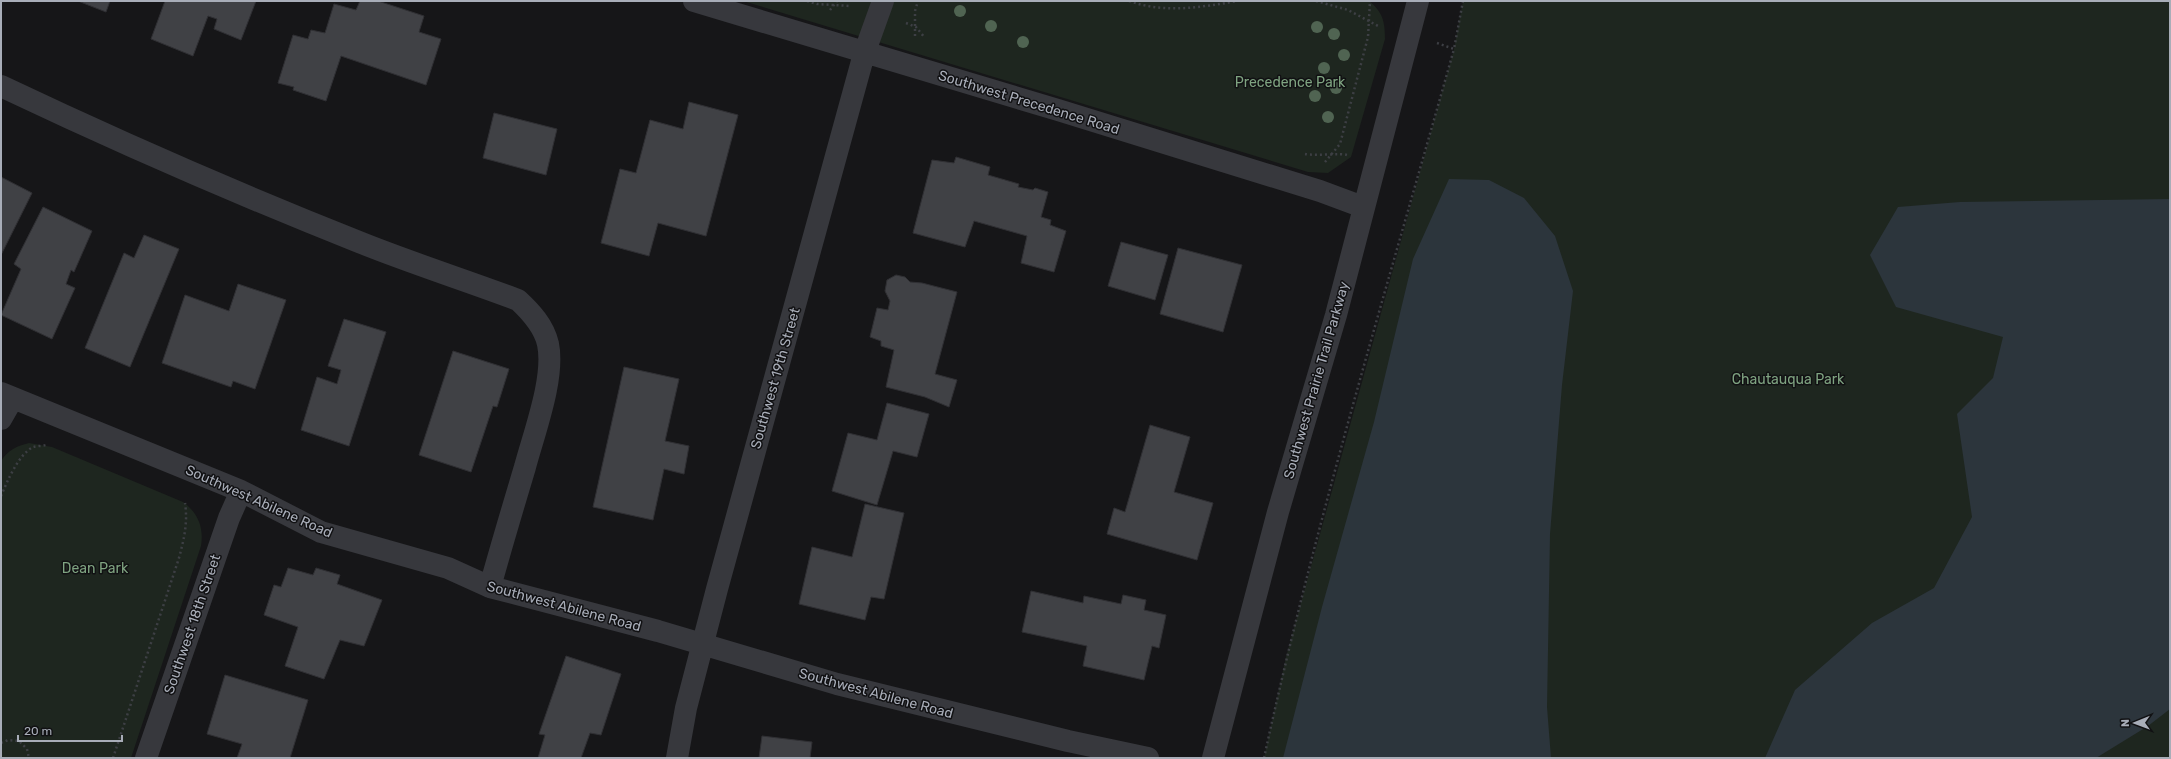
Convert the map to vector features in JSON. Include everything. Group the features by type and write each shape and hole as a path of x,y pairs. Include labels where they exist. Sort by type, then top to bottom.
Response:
{"street":[{"name":"Southwest Precedence Road","path":"694,1 864,54 1058,110 1320,191 1363,207"},
{"name":"Southwest Prairie Trail Parkway","path":"1213,758 1278,512 1336,315 1373,167 1418,1"},
{"name":"Southwest 19th Street","path":"677,758 686,708 703,645 864,54 881,8"},
{"path":"1,86 159,159 267,205 360,242 518,300 532,312 542,328 548,345 549,364 544,402 490,587"},
{"name":"Southwest Abilene Road","path":"7,396 241,491 321,532 448,568 490,587 703,645 837,684 1068,741 1148,758"},
{"path":"1,419 7,396"},
{"name":"Southwest 18th Street","path":"146,758 229,518 241,491"}],"path":[{"path":"807,1 817,4 881,8 916,27 924,38 932,40"},
{"path":"1129,1 1146,6 1184,9 1238,1"},
{"path":"1316,1 1348,10 1381,28 1410,34 1454,49"},
{"path":"1320,191 1324,163 1340,144 1368,37 1367,20 1370,1"},
{"path":"1264,758 1286,658 1327,504 1454,49 1463,1"},
{"path":"1297,151 1318,156 1331,156 1342,153 1373,167"},
{"path":"1,496 14,468 27,453 34,447 46,445"},
{"path":"112,758 186,534 187,516 185,503"},
{"path":"1,743 8,740 19,741 27,749 29,758"}],"green space":[{"name":"Precedence Park","path":"743,1 1369,1 1380,13 1384,22 1385,39 1351,157 1328,173 1308,172"},
{"name":"Chautauqua Park","path":"1463,1 2170,1 2170,758 1264,758 1286,657 1454,49"},
{"name":"Dean Park","path":"29,443 52,447 183,502 193,511 201,527 201,546 131,758 1,758 1,461 13,449"}],"shaded area":[{"path":"1449,179 1489,180 1524,198 1555,236 1573,291 1562,385 1550,534 1547,707 1551,758 1283,758 1322,607 1374,422 1413,259"},
{"path":"2170,199 2170,709 2148,726 2096,758 1765,758 1795,690 1872,623 1934,588 1972,517 1957,414 1993,378 2003,337 1896,307 1870,255 1898,207 1960,202"}],"building":[{"path":"78,1 110,1 106,12"},
{"path":"165,1 256,1 241,40 214,29 217,19 208,16 193,56 151,39"},
{"path":"360,1 378,1 424,16 419,32 441,39 426,85 341,56 326,101 293,90 294,87 278,83 293,35 308,39 311,30 325,33 334,4 356,10"},
{"path":"689,102 738,115 706,236 658,223 649,256 601,243 620,169 636,173 650,120 683,129"},
{"path":"494,113 557,129 546,175 483,158"},
{"path":"956,157 990,167 988,175 1019,184 1018,187 1033,190 1035,188 1048,192 1041,217 1051,220 1050,225 1066,231 1054,272 1021,263 1027,236 974,221 965,247 913,233 932,160 954,163"},
{"path":"1,177 32,193 1,255"},
{"path":"43,207 92,231 74,272 71,270 66,284 75,288 52,339 1,315 21,269 14,264"},
{"path":"144,235 179,249 130,367 85,348 124,253 134,258"},
{"path":"1121,242 1168,255 1155,300 1108,286"},
{"path":"1178,248 1242,265 1223,332 1160,314"},
{"path":"896,275 905,277 910,282 922,283 957,292 935,374 957,380 949,407 925,397 886,387 894,350 881,346 881,341 870,337 877,308 888,310 890,301 885,291 887,280"},
{"path":"238,284 286,300 255,389 233,381 231,387 162,363 185,295 229,311"},
{"path":"344,319 386,332 349,446 301,430 317,377 337,384 341,370 328,366"},
{"path":"453,351 509,369 497,407 493,406 471,472 419,455"},
{"path":"624,367 679,379 665,441 689,446 684,474 664,469 653,520 593,507"},
{"path":"887,403 929,414 917,457 893,451 877,505 832,491 848,433 877,440"},
{"path":"1150,425 1190,437 1174,492 1213,503 1197,560 1107,534 1114,508 1125,512"},
{"path":"865,504 904,513 884,599 871,597 865,620 799,604 812,547 852,557"},
{"path":"288,568 313,575 316,568 340,575 337,584 382,600 364,646 340,640 324,679 285,666 298,627 264,615 274,585 281,587"},
{"path":"1031,591 1083,603 1084,596 1121,604 1123,595 1146,600 1144,610 1166,615 1159,648 1152,646 1144,680 1083,666 1087,646 1022,632"},
{"path":"566,656 621,674 601,735 590,733 581,758 538,758 545,735 539,734"},
{"path":"225,675 308,700 290,758 237,758 242,744 207,734"},
{"path":"762,736 812,742 810,758 759,758"}]}
